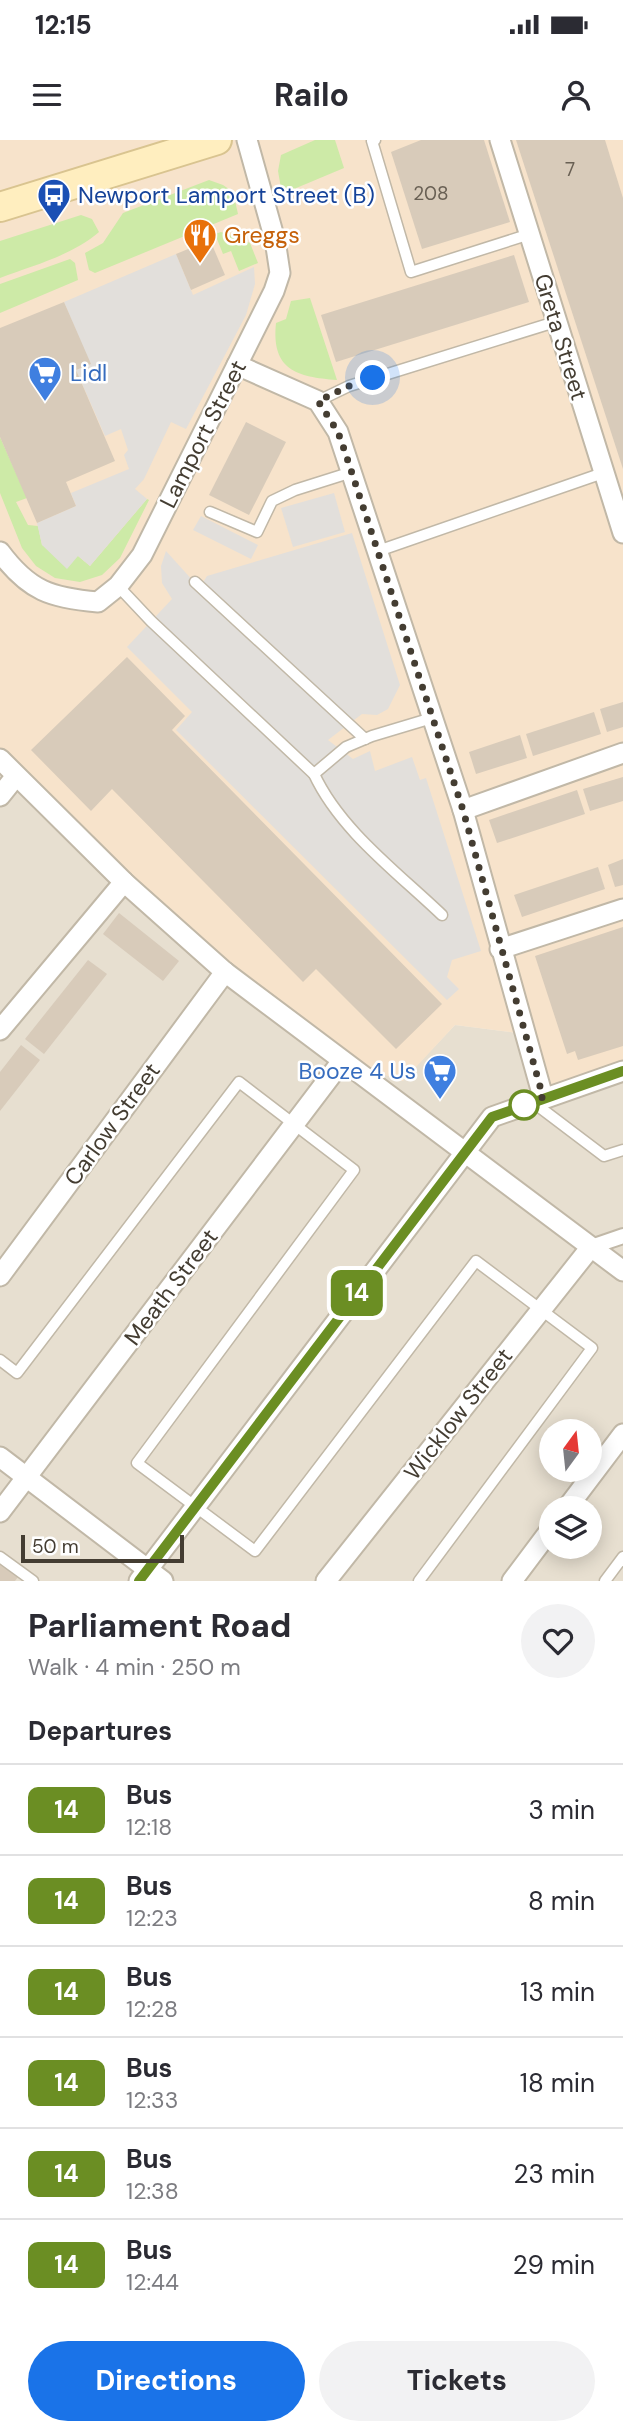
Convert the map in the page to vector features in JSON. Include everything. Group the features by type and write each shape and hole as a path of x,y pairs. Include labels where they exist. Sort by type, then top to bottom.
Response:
{"main road":[{"path":"0,207 217,140"}],"street":[{"name":"Lamport Street","path":"0,552 13,570 38,590 64,599 97,602 118,586 142,555 274,291 280,273 275,240 247,140"},
{"name":"Greta Street","path":"500,140 623,533"},
{"path":"237,366 318,401 338,432 463,810 537,1099"},
{"path":"463,810 623,753"},
{"path":"0,759 124,882 225,972 623,1272"},
{"path":"0,796 16,776"},
{"path":"0,1030 124,882"},
{"path":"500,949 623,909"},
{"name":"Carlow Street","path":"0,1276 225,972"},
{"name":"Meath Street","path":"0,1512 342,1061"},
{"path":"0,1457 150,1577 196,1507 492,1117 623,1071"},
{"path":"591,1247 623,1236"},
{"name":"Wicklow Street","path":"326,1581 591,1247"},
{"path":"576,1496 623,1434"},
{"path":"512,1581 539,1545"}],"lane":[{"path":"375,140 372,141 411,272 530,234"},
{"path":"318,401 349,386 555,322"},
{"path":"210,512 257,533 272,501 295,490 352,472"},
{"path":"378,551 603,473"},
{"path":"195,582 365,739"},
{"path":"118,586 151,621 314,774 324,796 344,822 442,915"},
{"path":"314,774 346,747 432,718"},
{"path":"0,1360 17,1373 239,1082 354,1170 137,1463 255,1551 476,1261 592,1348 419,1581"},
{"path":"537,1099 547,1115 604,1156 623,1150"},
{"path":"0,1557 33,1581"},
{"path":"605,1581 623,1557"}],"shaded area":[{"path":"0,140 623,140 623,1071 543,1097 525,1034 455,1025 403,1081 342,1061 225,972 0,759"},
{"path":"176,254 193,295 254,267 255,284 246,315 186,429 171,422 144,479 135,489 147,499 90,566 78,556 67,569 42,545 37,523 76,506 71,493 129,469 124,455 128,450 121,429 105,436 76,370 90,364 64,302"},
{"path":"334,493 345,532 293,547 281,508"},
{"path":"201,516 258,545 251,559 193,530"},
{"path":"352,533 400,685 388,709 377,715 362,714 328,740 353,759 370,751 375,771 412,757 420,780 426,778 481,951 452,960 447,977 459,989 447,1000 176,730 192,712 127,647 172,599 162,583 161,566 166,551 195,583 202,584 207,576"},
{"path":"0,759 403,1080 455,1025 525,1034 623,1071 623,1581 0,1581"}],"green space":[{"path":"315,140 335,140 344,168 282,194 278,171 281,155"},
{"path":"209,180 233,192 238,214 95,273 89,270 85,253 103,243 123,213"},
{"path":"81,215 92,219 99,232 64,254 0,278 0,241"},
{"path":"221,232 250,243 258,263 239,271 231,251 223,254 215,234"},
{"path":"70,259 75,263 78,280 0,313 0,284"},
{"path":"310,298 337,380 299,373 283,361 278,351 276,323 286,319 291,301"},
{"path":"0,437 27,498 16,502 28,525 38,526 42,545 78,556 90,566 147,499 149,500 120,558 102,575 80,582 55,578 36,566 22,548 0,493"}],"building":[{"path":"421,140 484,140 510,222 422,249 391,152"},
{"path":"516,140 605,140 623,198 623,469"},
{"name":"Greggs","path":"210,240 225,275 191,290 176,254"},
{"path":"514,255 529,302 336,362 321,315"},
{"name":"Lidl","path":"64,302 91,364 76,370 115,461 66,482 76,506 37,523 0,437 0,328"},
{"path":"246,422 286,442 249,515 209,495"},
{"path":"127,657 185,716 172,730 442,1004 396,1049 316,969 303,982 112,789 91,811 31,750"},
{"path":"623,702 623,727 607,732 600,709"},
{"path":"594,712 601,734 533,756 526,734"},
{"path":"520,735 527,758 476,774 469,752"},
{"path":"623,777 623,801 590,811 583,789"},
{"path":"577,790 585,814 497,843 489,820"},
{"path":"623,859 623,885 615,887 608,865"},
{"path":"598,867 605,889 522,917 514,895"},
{"path":"119,913 179,961 163,981 103,934"},
{"path":"623,927 623,1046 578,1060 575,1051 567,1054 535,956"},
{"path":"88,960 107,974 44,1054 25,1039"},
{"path":"21,1045 40,1060 0,1111 0,1072"},
{"path":"0,1563 18,1577 15,1581 0,1581"}],"bus line":[{"name":"14","path":"139,1581 492,1117 623,1071"}],"place":[{"name":"Newport Lamport Street (B)","path":"54,225"},
{"name":"Greggs","path":"200,265"},
{"name":"Lidl","path":"45,403"},
{"name":"Booze 4 Us","path":"440,1101"}],"route":[{"path":"373,378 318,401 338,432 463,810 543,1097 524,1105"}]}
